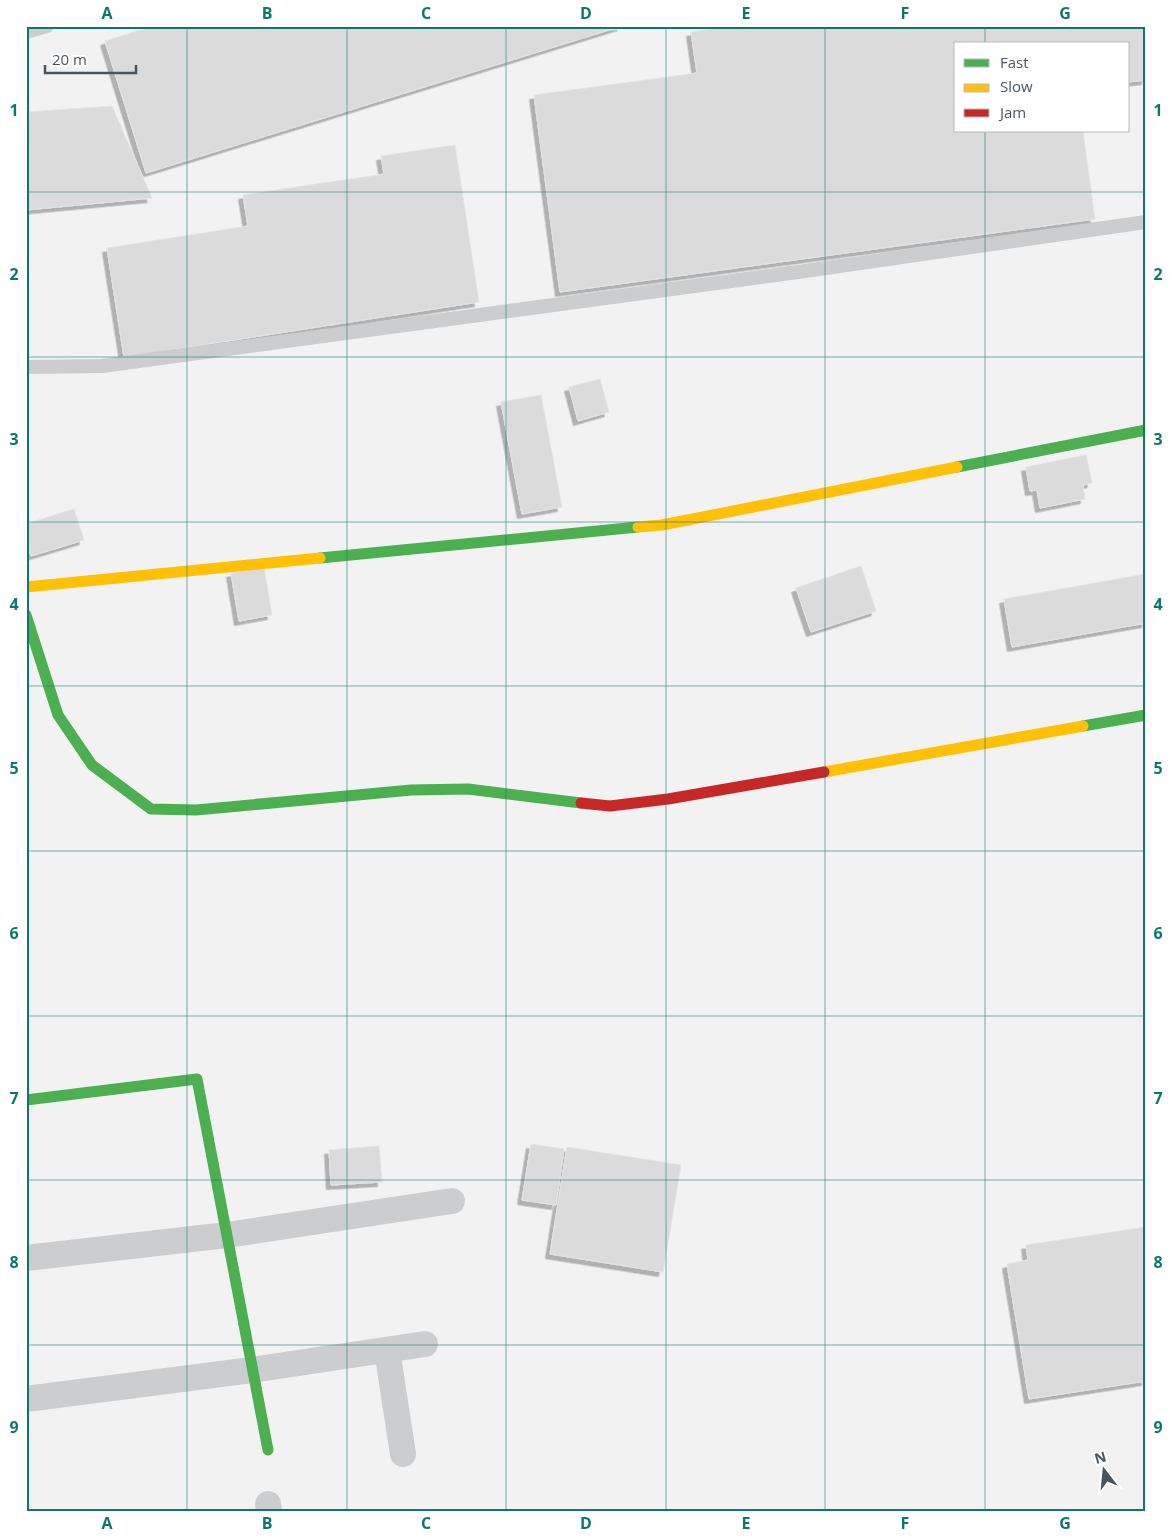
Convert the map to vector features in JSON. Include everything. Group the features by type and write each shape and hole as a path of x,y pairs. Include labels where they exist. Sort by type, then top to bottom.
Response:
{"street":[{"path":"26,588 662,525 1146,430"},
{"path":"26,615 58,714 92,765 151,809 196,810 411,790 468,789 610,806 668,799 1146,715"},
{"path":"26,1100 198,1079 268,1450"},
{"path":"26,1258 227,1235 452,1201"},
{"path":"26,1399 252,1370 425,1344"},
{"path":"386,1350 402,1454"}],"lane":[{"path":"26,32 47,26"},
{"path":"26,368 112,365 1146,222"}],"building":[{"path":"153,26 622,26 146,173 105,41"},
{"path":"730,26 1146,26 1146,80 1130,82 1130,42 954,42 954,132 1083,132 1095,219 560,292 534,95 697,73 691,32"},
{"path":"112,106 152,198 26,210 26,112"},
{"path":"455,145 479,302 124,357 107,248 248,226 243,195 384,174 381,156"},
{"path":"600,379 609,412 578,421 569,387"},
{"path":"541,395 562,507 522,514 501,402"},
{"path":"1086,455 1092,483 1083,485 1085,499 1040,508 1037,490 1030,491 1026,467"},
{"path":"74,509 84,540 31,556 26,542 26,524"},
{"path":"861,566 876,611 811,632 796,588"},
{"path":"264,567 272,615 239,621 231,573"},
{"path":"1146,574 1146,623 1012,647 1004,599"},
{"path":"531,1144 564,1149 556,1205 522,1200"},
{"path":"379,1146 382,1182 331,1185 329,1150"},
{"path":"567,1147 681,1165 663,1272 550,1254"},
{"path":"1146,1227 1146,1381 1029,1399 1007,1264 1028,1260 1026,1245"}],"traffic: fast":[{"path":"957,467 1146,430"},
{"path":"320,558 638,527"},
{"path":"26,615 58,715 92,765 151,809 196,810 411,790 468,789 581,803"},
{"path":"1083,726 1146,715"},
{"path":"26,1100 197,1079 268,1450"}],"traffic: slow":[{"path":"638,527 662,525 957,467"},
{"path":"26,587 320,558"},
{"path":"824,772 1083,726"}],"traffic: jam":[{"path":"581,803 610,806 668,799 824,772"}]}
